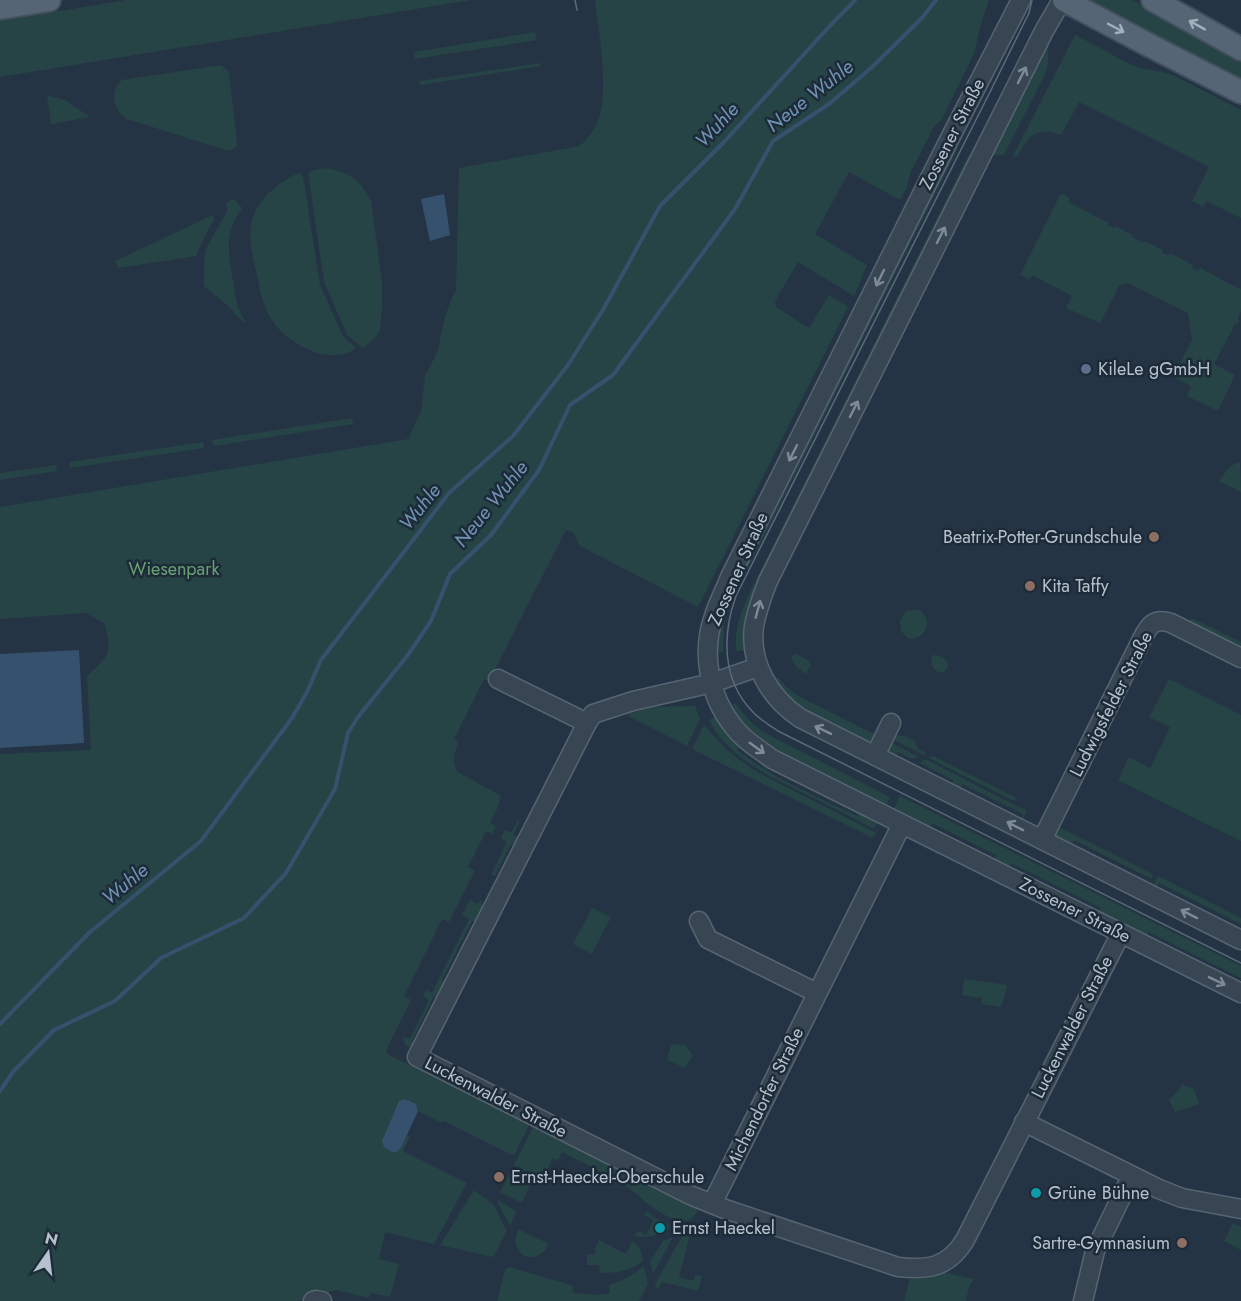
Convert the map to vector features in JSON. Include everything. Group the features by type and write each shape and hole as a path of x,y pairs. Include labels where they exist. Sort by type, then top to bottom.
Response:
{"main road":[{"path":"0,8 49,0"},
{"path":"1063,0 1241,92"},
{"path":"1153,0 1241,49"}],"street":[{"name":"Zossener Straße","path":"1021,0 730,578 713,617 710,634 708,649 712,683 719,704 733,727 772,759 1241,993"},
{"name":"Zossener Straße","path":"1063,0 1044,31 768,582 754,627 754,649 758,667 774,694 782,704 808,722 1241,940"},
{"name":"Ludwigsfelder Straße","path":"1042,840 1143,636 1152,624 1161,620 1171,623 1241,658"},
{"path":"498,679 587,723 593,714 633,701 712,683 758,667"},
{"name":"Luckenwalder Straße","path":"587,723 417,1057 712,1204 898,1267 920,1269 949,1259 962,1245 1120,933"},
{"path":"875,756 891,723"},
{"name":"Michendorfer Straße","path":"712,1204 902,824"},
{"path":"699,921 708,939 817,993"},
{"path":"1024,1122 1159,1189 1182,1198 1241,1209"},
{"path":"1083,1301 1095,1251 1131,1177"},
{"path":"313,1301 322,1301"}],"green space":[{"path":"126,0 471,0 0,77 0,21"},
{"name":"Wiesenpark","path":"595,0 989,0 975,51 941,121 934,126 910,173 907,187 900,200 849,172 815,234 867,265 854,296 798,262 775,301 776,307 809,328 829,295 848,307 698,607 580,546 574,533 566,530 489,681 484,679 454,739 458,742 454,761 458,772 501,796 490,823 496,826 492,834 486,831 468,867 475,871 449,922 442,919 404,996 411,1000 387,1049 387,1054 529,1125 514,1156 444,1121 442,1123 418,1111 418,1108 401,1148 407,1135 410,1137 403,1151 467,1183 434,1244 385,1232 379,1259 399,1264 390,1297 370,1293 369,1298 336,1290 325,1294 315,1294 298,1301 0,1301 0,754 91,750 87,676 104,659 109,642 104,623 86,613 0,619 0,507 408,439 421,412 425,376 437,353 445,317 456,291 459,168 580,146 589,136 600,115 603,88"},
{"path":"1091,0 1132,0 1241,62 1241,84 1088,4"},
{"path":"535,32 537,40 415,59 414,52"},
{"path":"1075,35 1134,66 1175,76 1241,110 1241,218 1207,201 1203,207 1192,201 1209,167 1079,102 1061,135 1052,132 1034,134 1025,143 1017,157 1013,156"},
{"path":"1048,37 1048,64 1045,74 1004,155 987,157"},
{"path":"540,63 541,66 420,85 419,81"},
{"path":"221,65 229,72 237,142 237,146 231,150 127,119 118,111 114,101 115,90 122,80"},
{"path":"47,95 65,100 90,117 51,124"},
{"path":"953,146 958,148 733,598 724,624 723,652 714,653 720,616"},
{"path":"969,154 974,157 776,552 748,650 736,651 737,628 749,594"},
{"path":"324,168 352,177 371,201 382,281 382,306 380,330 374,339 363,348 347,335 324,282 308,172"},
{"path":"299,173 303,176 320,285 343,336 355,347 345,354 322,354 311,351 290,339 274,323 261,294 251,243 250,231 253,216 269,193"},
{"path":"1061,193 1070,198 1068,202 1109,223 1108,225 1114,228 1115,226 1144,243 1145,241 1163,250 1162,253 1168,255 1170,253 1193,265 1192,268 1198,271 1200,268 1241,288 1241,311 1237,325 1235,324 1214,364 1235,375 1218,411 1187,396 1191,386 1176,378 1175,372 1192,340 1188,313 1128,283 1119,286 1100,323 1066,308 1072,296 1032,275 1029,279 1020,275"},
{"path":"234,199 242,208 232,227 229,252 236,297 245,321 243,322 204,286 205,251 228,209 226,205"},
{"path":"213,215 214,221 197,256 118,268 115,261"},
{"path":"352,418 353,424 214,446 212,440"},
{"path":"203,442 204,448 70,468 69,462"},
{"path":"1240,462 1241,492 1219,481 1231,467"},
{"path":"56,465 57,471 0,480 0,473"},
{"path":"917,609 927,619 926,627 923,634 909,639 901,631 900,620 906,611"},
{"path":"1192,618 1241,642 1241,648 1189,622"},
{"path":"797,654 809,661 811,665 806,674 791,658"},
{"path":"933,655 941,657 948,664 942,673 932,666"},
{"path":"778,677 802,698 878,736 864,743 797,707 773,680"},
{"path":"1169,679 1241,715 1241,841 1118,780 1129,757 1150,768 1170,727 1149,717"},
{"path":"735,703 763,732 890,797 885,808 790,761 750,734 728,707"},
{"path":"695,706 700,719 687,746 628,716 630,713 654,707"},
{"path":"718,715 742,743 736,749 764,769 857,816 861,809 879,818 874,829 779,781 739,756 717,733 709,720"},
{"path":"704,725 738,759 759,773 876,833 873,838 692,749"},
{"path":"897,735 915,741 918,749 926,753 924,755 890,738"},
{"path":"888,741 919,757 912,759 898,752 894,759 888,751"},
{"path":"933,756 1016,798 1014,801 929,758"},
{"path":"925,759 1027,811 1021,823 1019,823 1023,814 962,784 958,791 950,788 953,780 920,763"},
{"path":"911,781 1241,946 1241,951 909,784"},
{"path":"900,796 1241,966 1241,978 1149,932 1145,938 1098,915 1101,908 1011,863 1008,869 993,862 996,855 932,823 929,830 892,812"},
{"path":"518,820 520,821 513,835 521,838 517,846 511,844 495,876 491,875 507,842 501,838 505,830 511,833"},
{"path":"1055,825 1153,874 1151,879 1074,840 1070,848 1055,837"},
{"path":"1158,876 1241,918 1241,924 1159,883 1155,890 1152,889"},
{"path":"470,900 478,904 480,900 481,904 487,907 479,924 472,921 442,980 449,983 441,999 434,996 412,1041 418,1044 413,1047 407,1046 403,1037 410,1039 429,1000 423,996 426,990 432,993 469,919 462,915"},
{"path":"592,908 611,917 592,954 573,944"},
{"path":"964,979 1007,985 1000,1007 981,1004 982,998 962,995"},
{"path":"671,1044 685,1045 693,1055 685,1068 667,1060"},
{"path":"1182,1084 1194,1089 1199,1104 1175,1112 1169,1100"},
{"path":"533,1127 698,1210 691,1220 671,1218 653,1208 620,1182 562,1152 558,1161 553,1158 542,1180 514,1165"},
{"path":"512,1169 533,1179 522,1203 500,1192"},
{"path":"474,1190 493,1204 507,1231 492,1257 440,1245"},
{"path":"498,1200 517,1212 510,1225 497,1202"},
{"path":"646,1211 668,1224 669,1228 653,1236 635,1236 638,1231 646,1235 654,1220 644,1215"},
{"path":"1233,1223 1241,1227 1241,1250 1224,1241"},
{"path":"518,1229 549,1244 541,1254 536,1256 521,1254 515,1242"},
{"path":"684,1233 690,1235 679,1277 694,1281 695,1275 702,1276 698,1291 662,1282 659,1289 656,1288 655,1284"},
{"path":"673,1237 653,1274 650,1261 663,1241"},
{"path":"599,1240 626,1254 632,1241 640,1248 643,1261 623,1271 600,1273 599,1265 587,1265 587,1254 595,1254"},
{"path":"509,1267 574,1286 572,1292 586,1294 610,1293 609,1285 621,1281 644,1267 648,1284 639,1301 497,1301 505,1270"},
{"path":"941,1272 974,1279 969,1286 966,1301 904,1301 910,1279"}],"water":[{"path":"444,194 450,235 430,241 421,199"},
{"path":"79,650 84,743 0,748 0,654"},
{"path":"405,1099 416,1104 418,1111 401,1148 392,1152 384,1147 382,1141 399,1101"}],"waterway":[{"name":"Wuhle","path":"0,1024 90,932 201,841 292,718 321,660 449,493 513,436 568,365 604,308 660,206 724,142 855,0"},
{"name":"Neue Wuhle","path":"0,1091 13,1072 54,1030 115,1001 161,958 244,918 286,873 335,789 348,733 431,621 450,574 491,535 539,470 570,405 613,375 735,209 773,141 829,104 871,68 922,18 936,0"}],"tram line":[{"path":"575,0 577,10"},
{"path":"1032,0 1029,13 991,90 736,596 728,626 730,671 742,699 758,717 778,731 1241,963"}],"place":[{"name":"KileLe gGmbH","path":"1086,369"},
{"name":"Beatrix-Potter-Grundschule","path":"1154,537"},
{"name":"Kita Taffy","path":"1030,586"},
{"name":"Ernst-Haeckel-Oberschule","path":"499,1177"},
{"name":"Grüne Bühne","path":"1036,1193"},
{"name":"Ernst Haeckel","path":"660,1228"},
{"name":"Sartre-Gymnasium","path":"1182,1243"}]}
